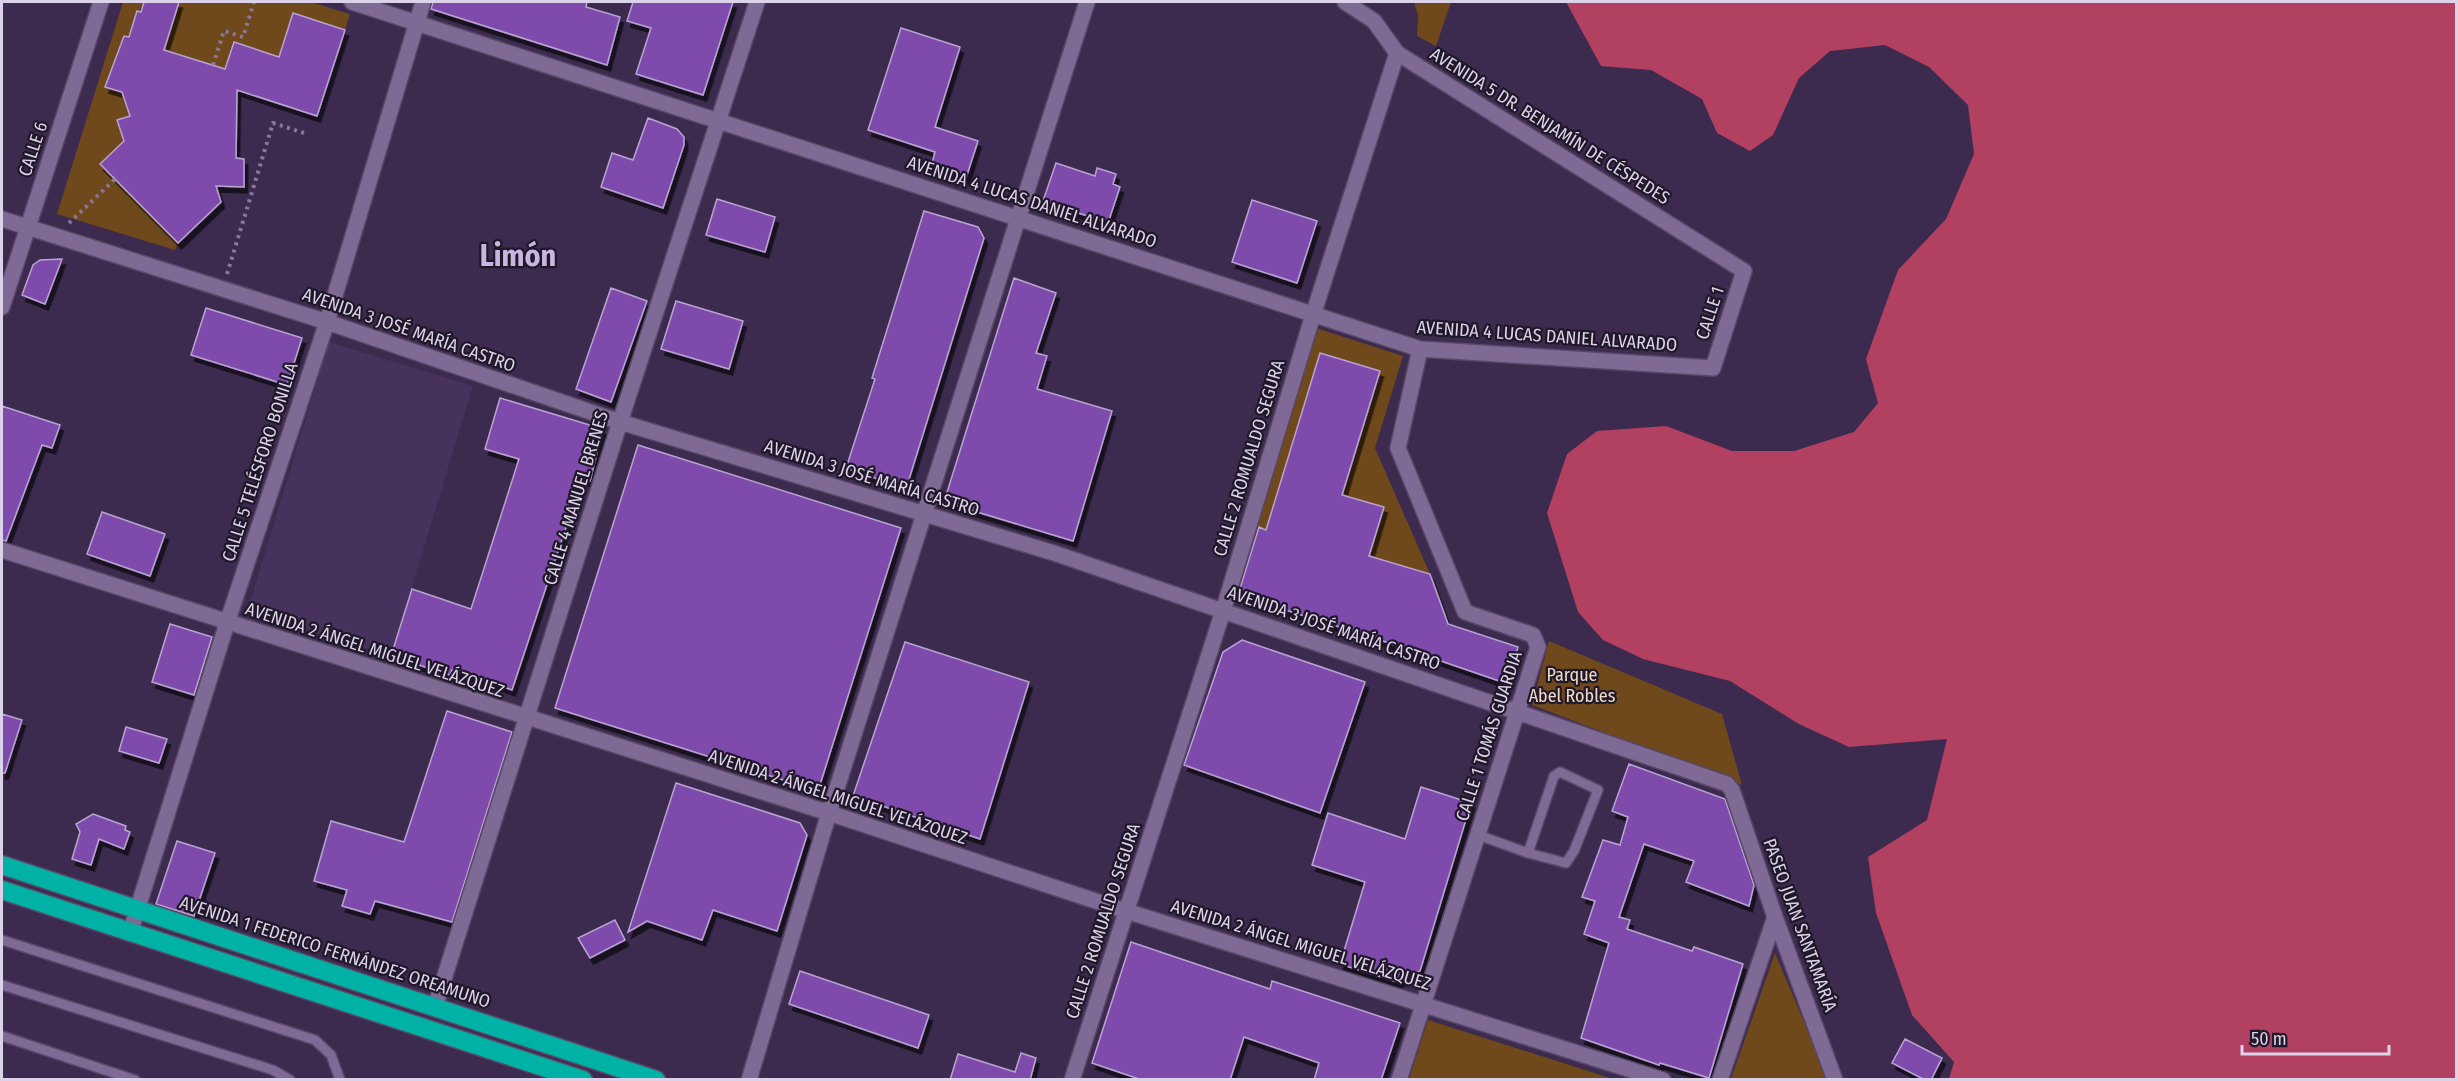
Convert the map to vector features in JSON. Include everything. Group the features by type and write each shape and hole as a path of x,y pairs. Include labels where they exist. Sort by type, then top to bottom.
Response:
{"highway":[{"name":"AVENIDA 1 FEDERICO FERNÁNDEZ OREAMUNO","path":"2,865 656,1080"},
{"path":"2,890 583,1080"}],"street":[{"name":"CALLE 6","path":"2,307 101,2"},
{"name":"AVENIDA 4 LUCAS DANIEL ALVARADO","path":"352,2 1420,349 1713,368"},
{"name":"CALLE 5 TELÉSFORO BONILLA","path":"130,933 227,623 327,322 423,2"},
{"name":"CALLE 4 MANUEL BRENES","path":"428,1030 620,422 757,2"},
{"path":"749,1080 828,813 1087,2"},
{"name":"AVENIDA 5 DR. BENJAMÍN DE CÉSPEDES","path":"1345,2 1374,21 1397,53 1744,271"},
{"name":"CALLE 2 ROMUALDO SEGURA","path":"1072,1080 1223,611 1312,315 1397,53"},
{"name":"AVENIDA 3 JOSÉ MARÍA CASTRO","path":"2,219 327,322 620,422 1054,553 1727,784"},
{"name":"CALLE 1","path":"1713,368 1744,271"},
{"name":"CALLE 1 TOMÁS GUARDIA","path":"1399,1080 1538,647 1533,635 1465,612 1398,448 1420,349"},
{"name":"AVENIDA 2 ÁNGEL MIGUEL VELÁZQUEZ","path":"2,550 828,813 1126,911 1663,1080"},
{"name":"PASEO JUAN SANTAMARÍA","path":"1727,784 1732,790 1775,917 1835,1080"},
{"path":"1720,1080 1775,917"}],"lane":[{"path":"1478,835 1528,853 1566,863 1578,841 1598,790 1560,772 1554,776 1528,853"},
{"path":"2,940 315,1040 331,1055 340,1080"},
{"path":"2,986 273,1070 290,1080"},
{"path":"2,1036 135,1080"}],"path":[{"path":"213,65 224,31 243,37 254,2"},
{"path":"223,289 273,123 304,133"},
{"path":"56,236 115,179"}],"shaded area":[{"path":"1566,2 2456,2 2456,1079 1949,1079 1954,1062 1912,1015 1876,913 1868,857 1927,820 1947,739 1849,747 1799,724 1730,681 1643,659 1603,640 1578,612 1547,513 1567,454 1597,431 1666,426 1732,451 1794,451 1854,432 1878,403 1866,359 1898,270 1946,219 1974,154 1968,105 1929,67 1885,45 1830,51 1799,78 1773,135 1750,151 1717,133 1702,99 1651,70 1601,66"},
{"path":"329,342 473,386 391,656 247,612"}],"green space":[{"path":"123,2 144,2 133,23 133,38 124,36 117,58 152,88 123,97 130,116 117,121 124,141 100,164 178,243 175,250 57,214"},
{"path":"179,2 311,2 350,14 345,30 279,57 238,89 237,98 218,103 197,60 164,50"},
{"path":"1414,2 1451,2 1436,46 1417,36 1418,15"},
{"path":"1316,328 1403,356 1375,448 1430,574 1369,556 1383,507 1342,495 1379,371 1321,353 1303,542 1257,527"},
{"name":"Parque Abel Robles","path":"1549,641 1722,714 1742,785 1532,705"},
{"path":"1775,953 1828,1079 1731,1079"},
{"path":"1428,1020 1613,1079 1409,1079"}],"building":[{"path":"144,2 179,2 164,50 225,69 234,42 279,57 293,13 345,30 317,116 237,90 236,158 244,159 244,187 216,186 221,202 178,243 100,164 124,141 117,120 130,116 122,92 105,87 124,36 129,37 137,11 141,12"},
{"path":"433,2 587,2 586,7 620,17 607,65 431,9"},
{"path":"633,2 733,2 703,95 636,74 651,28 627,21"},
{"path":"901,28 960,47 935,127 978,141 966,178 931,167 935,152 868,130"},
{"path":"648,118 677,129 684,137 684,145 663,208 601,187 612,153 633,160"},
{"path":"1056,163 1095,176 1097,168 1116,174 1113,184 1120,187 1108,223 1043,201"},
{"path":"717,199 775,217 765,252 706,235"},
{"path":"1252,200 1317,221 1297,283 1232,262"},
{"path":"924,211 978,227 984,238 906,489 846,468 875,379 872,378"},
{"path":"62,259 45,304 22,295 33,265 40,260"},
{"path":"1014,278 1056,293 1036,353 1047,356 1037,389 1112,411 1073,541 944,502"},
{"path":"611,288 647,301 611,402 576,389"},
{"path":"676,301 743,321 729,369 661,349"},
{"path":"206,308 302,338 287,385 191,355"},
{"path":"1320,353 1380,371 1342,495 1384,507 1369,556 1430,574 1448,624 1518,647 1508,684 1238,595 1259,527 1266,530"},
{"path":"500,398 603,429 590,481 582,479 512,690 452,670 450,675 391,656 412,589 471,609 519,459 485,449"},
{"path":"2,406 60,425 52,448 42,445 6,541 2,540"},
{"path":"638,445 901,528 818,791 555,708"},
{"path":"102,512 165,534 150,576 87,554"},
{"path":"170,624 212,637 194,695 152,682"},
{"path":"1242,640 1365,682 1320,813 1184,765 1223,652"},
{"path":"905,642 1029,682 980,839 853,796"},
{"path":"447,711 512,732 452,922 375,901 370,914 342,906 347,890 314,881 331,821 404,842"},
{"path":"2,714 22,720 5,773 2,773"},
{"path":"126,727 167,739 159,763 119,751"},
{"path":"1629,764 1725,799 1754,885 1749,906 1686,882 1694,861 1644,844 1619,917 1630,920 1627,929 1692,951 1694,947 1743,964 1709,1078 1660,1063 1659,1065 1581,1038 1609,943 1584,934 1595,901 1582,897 1603,840 1620,845 1628,817 1612,811"},
{"path":"676,783 800,823 807,835 777,931 713,910 702,940 647,921 628,932"},
{"path":"1421,787 1471,803 1420,971 1397,982 1340,964 1365,882 1312,865 1328,813 1405,839"},
{"path":"93,814 126,826 125,830 130,832 124,849 99,839 91,865 72,859 80,832 76,824"},
{"path":"177,841 215,853 194,916 156,904"},
{"path":"615,920 625,940 590,958 578,938"},
{"path":"1131,942 1270,989 1272,981 1400,1023 1381,1080 1314,1080 1319,1063 1244,1037 1230,1080 1142,1080 1092,1063"},
{"path":"800,971 929,1015 918,1048 789,1004"},
{"path":"1905,1039 1942,1058 1931,1080 1925,1080 1892,1063"},
{"path":"1021,1053 1036,1058 1030,1080 950,1080 958,1054 1015,1072"}],"district":[{"name":"Limón","path":"518,256"}]}
